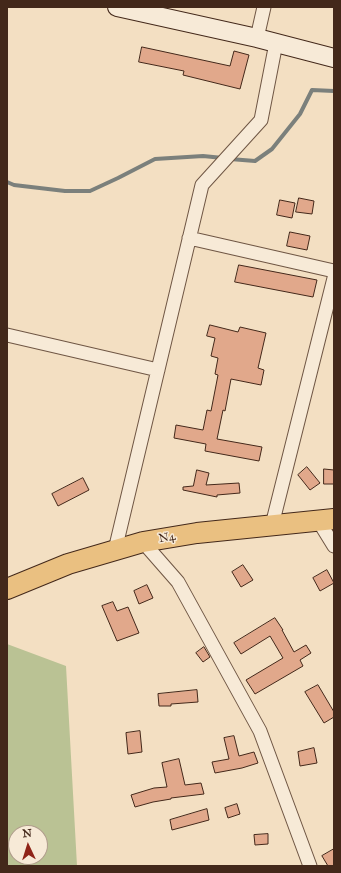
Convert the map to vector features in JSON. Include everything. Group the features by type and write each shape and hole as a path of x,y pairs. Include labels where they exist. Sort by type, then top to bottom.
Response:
{"main road":[{"path":"117,7 257,38 334,58"},
{"name":"N4","path":"7,589 68,564 143,542 196,533 326,519"}],"street":[{"path":"257,38 264,7"},
{"path":"115,550 202,185 261,120 276,43"},
{"path":"189,238 334,271"},
{"path":"272,525 334,278"},
{"path":"7,335 158,370"},
{"path":"326,519 334,546"},
{"path":"143,542 178,582 260,731 310,866"}],"green space":[{"path":"7,644 66,666 77,866 7,866"}],"building":[{"path":"142,47 230,66 234,51 249,55 240,89 183,75 184,71 139,62"},
{"path":"299,198 314,201 312,214 296,212"},
{"path":"280,200 295,203 292,218 277,215"},
{"path":"290,232 310,236 307,250 287,246"},
{"path":"239,265 317,280 313,297 235,282"},
{"path":"210,325 238,332 240,327 266,333 258,368 264,370 261,385 231,379 225,411 223,410 217,439 262,447 259,461 205,451 206,444 174,438 176,425 203,430 207,410 211,411 218,375 215,374 218,358 211,356 215,338 207,336"},
{"path":"307,467 320,483 310,490 298,475"},
{"path":"324,469 334,470 334,484 324,484"},
{"path":"197,470 209,473 206,485 239,483 240,493 217,495 217,497 183,490 183,487 193,486"},
{"path":"83,478 89,490 58,506 52,494"},
{"path":"243,565 253,580 241,587 232,572"},
{"path":"327,570 334,583 320,591 313,578"},
{"path":"147,585 153,598 139,604 134,591"},
{"path":"113,602 117,611 128,607 139,633 117,641 102,606"},
{"path":"275,618 294,652 306,645 311,653 300,660 303,666 255,694 246,680 283,658 270,636 241,654 234,643"},
{"path":"204,647 210,657 203,662 196,653"},
{"path":"318,685 334,712 334,717 324,723 305,692"},
{"path":"197,690 198,702 171,704 171,706 159,706 158,694"},
{"path":"140,731 142,752 128,754 126,733"},
{"path":"234,736 239,756 254,752 258,763 242,768 215,773 212,762 229,759 224,738"},
{"path":"314,748 317,763 300,766 298,752"},
{"path":"179,759 185,785 201,783 204,794 171,798 135,807 131,795 154,788 167,787 162,763"},
{"path":"237,804 240,814 228,818 225,808"},
{"path":"207,809 209,820 172,830 170,820"},
{"path":"268,834 268,844 255,845 254,835"},
{"path":"334,849 334,866 328,866 322,856"}],"waterway":[{"path":"230,159 255,161 272,149 300,114 312,90 334,91"},
{"path":"7,182 14,185 65,191 90,191 155,159 203,156 223,158"}]}
